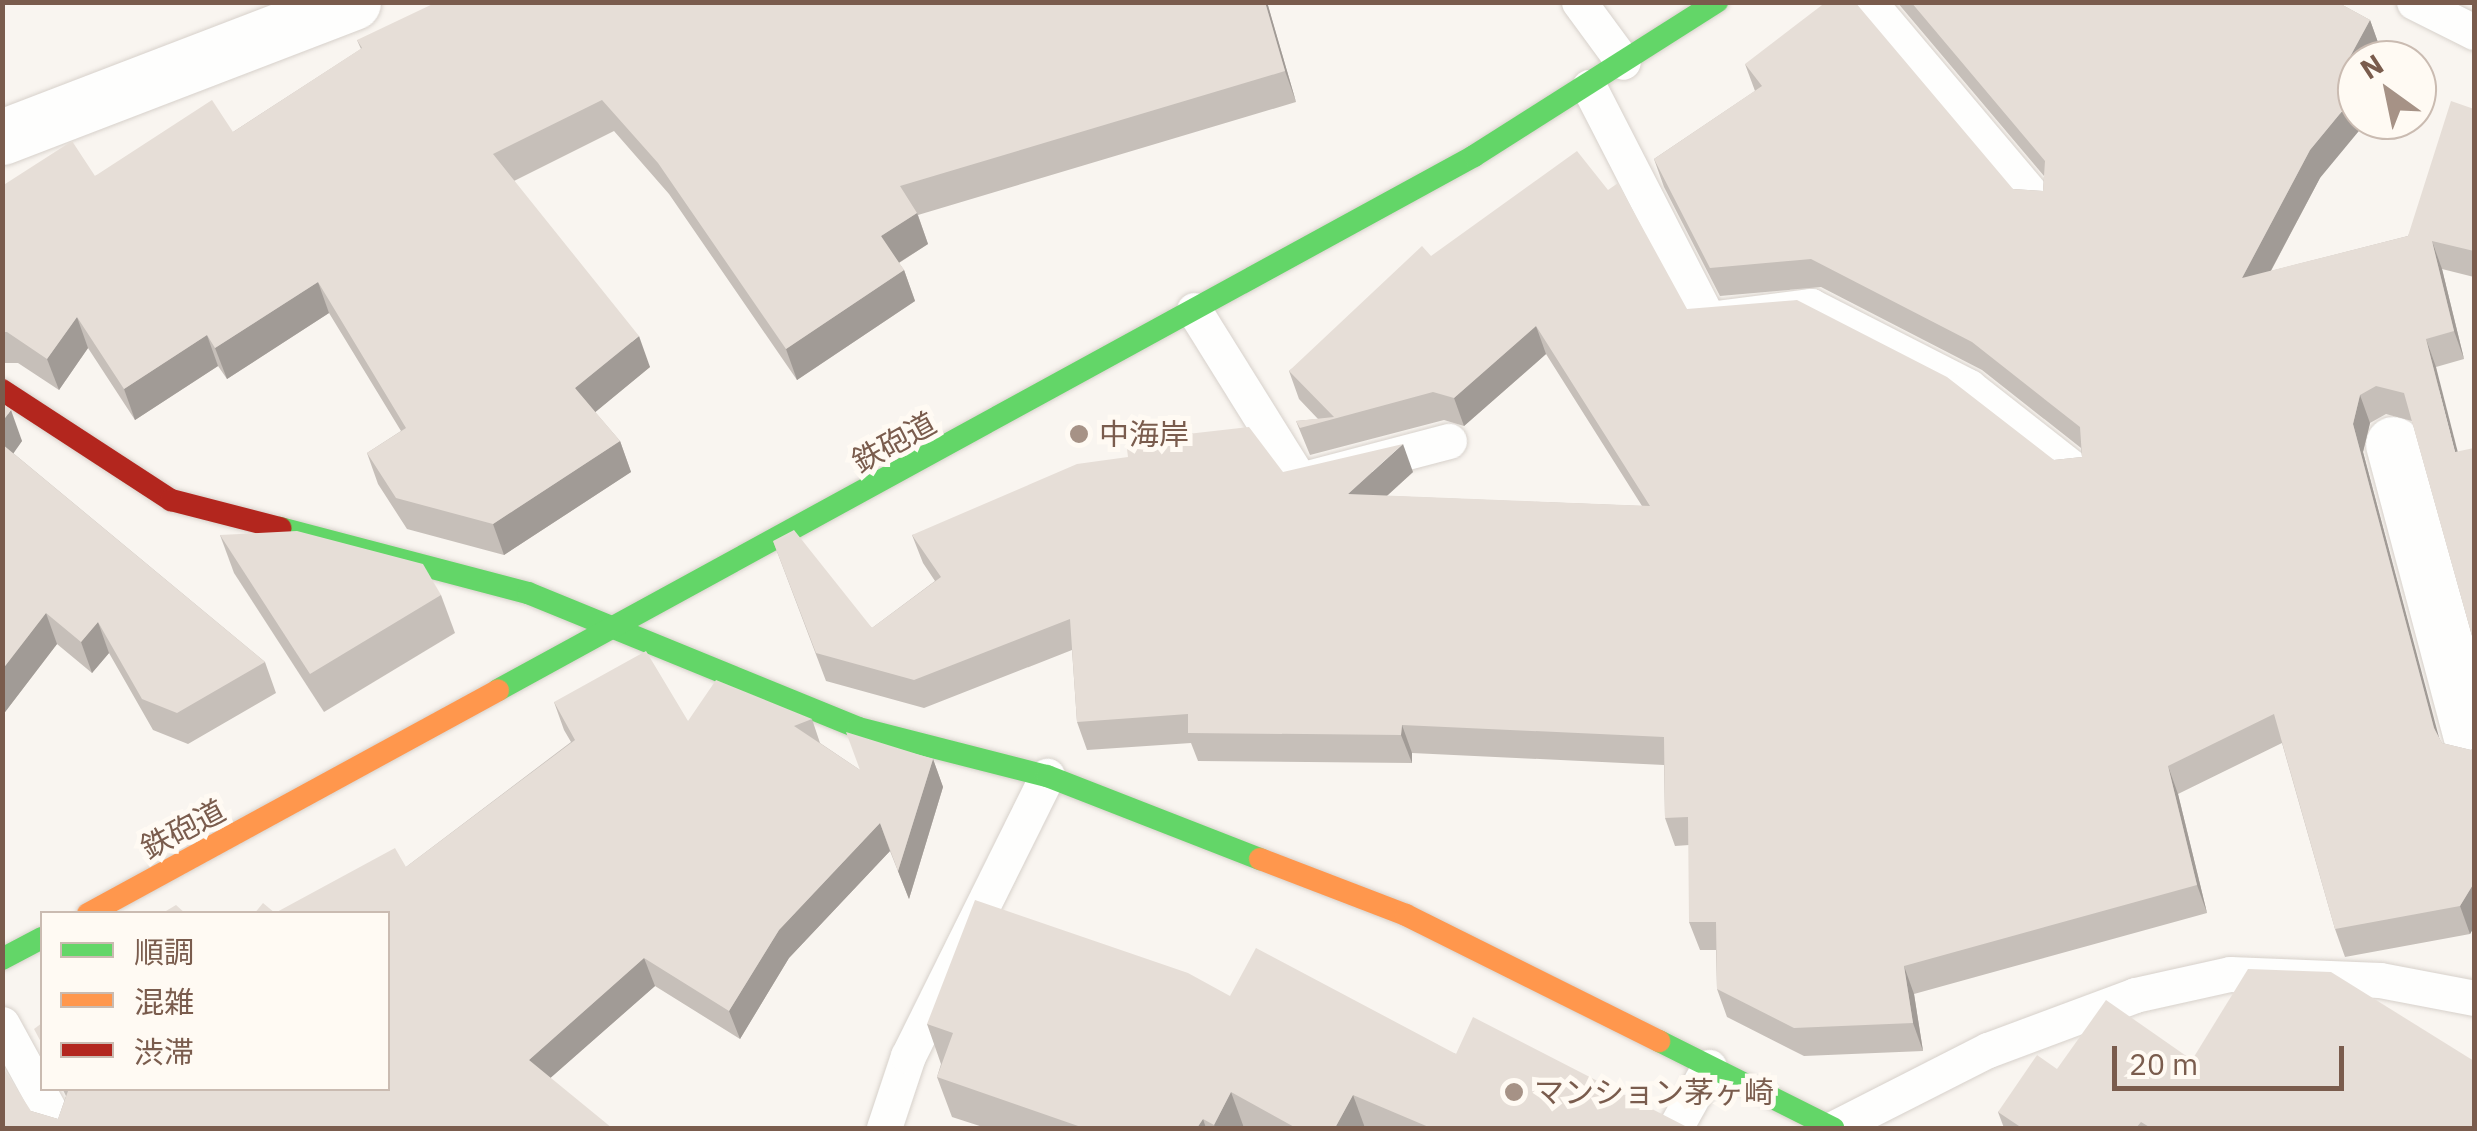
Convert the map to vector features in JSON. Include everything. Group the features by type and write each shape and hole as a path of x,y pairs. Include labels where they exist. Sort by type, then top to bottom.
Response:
{"street":[{"path":"2,137 354,2"},
{"name":"鉄砲道","path":"94,911 614,632 1194,310 1589,87 1717,2"},
{"path":"2,390 172,500 528,593 614,632 858,728 1047,776 1406,916 1834,1128"},
{"path":"2393,444 2474,748"},
{"path":"2,959 40,939"}],"lane":[{"path":"1579,2 1623,62"},
{"path":"1869,2 2040,202"},
{"path":"2414,2 2474,32"},
{"path":"1589,87 1708,319 1812,306 1969,387 2076,471"},
{"path":"1194,310 1300,480 1449,441"},
{"path":"884,1128 908,1056 1047,776"},
{"path":"1834,1128 1988,1050 2135,995 2230,974 2380,980 2474,998"},
{"path":"2,1024 58,1128"},
{"path":"1675,1128 1709,1067"}],"building":[{"path":"437,2 1265,2 1285,71 900,186 917,213 881,236 904,270 786,349 658,163 602,100 493,154 639,336 575,388 620,441 493,524 396,498 367,453 406,428 318,282 215,348 207,335 124,389 77,317 47,359 2,332 2,186 72,141 95,176 212,100 233,132 362,48 357,40"},
{"path":"1826,2 1855,2 2013,189 2043,191 2045,161 1911,2 2337,2 2370,20 2359,40 2337,40 2337,117 2310,150 2242,278 2408,236 2451,101 2474,109 2474,251 2432,241 2454,331 2426,339 2455,452 2474,448 2474,643 2404,393 2376,386 2360,395 2353,424 2434,728 2442,743 2474,748 2474,883 2460,906 2335,929 2274,714 2168,766 2197,885 1904,966 1913,1023 1794,1028 1717,989 1716,922 1689,922 1688,817 1665,818 1664,737 1402,725 1401,735 1188,733 1188,714 1077,722 1070,619 914,680 816,653 773,541 794,530 872,628 941,577 912,535 1077,464 1128,457 1126,441 1249,427 1283,472 1403,444 1348,494 1650,506 1536,326 1454,398 1433,392 1300,428 1296,421 1334,417 1289,371 1422,246 1431,256 1577,151 1608,190 1618,183 1687,309 1797,300 1947,377 2054,460 2082,457 2080,427 1972,342 1811,259 1710,268 1654,159 1762,86 1745,64"},
{"path":"2,403 11,410 2,422"},
{"path":"2,444 265,662 177,713 142,699 98,622 81,642 46,613 2,670"},
{"path":"297,531 423,564 441,595 310,674 220,535"},
{"path":"646,651 688,721 716,680 812,719 794,726 860,770 846,732 933,759 898,871 880,823 779,930 729,1011 644,958 529,1060 612,1128 2,1128 2,1066 31,1111 58,1119 68,1091 390,1091 390,911 279,911 395,848 406,867 575,740 554,702"},
{"path":"975,900 1188,973 1230,996 1256,948 1456,1054 1473,1017 1689,1128 1431,1128 1353,1095 1335,1128 1296,1128 1231,1092 1214,1125 1203,1119 1197,1128 1080,1128 937,1077 953,1033 927,1024"},
{"path":"263,903 273,911 256,911"},
{"path":"2248,969 2331,972 2474,1061 2474,1128 2151,1128 2141,1122 2136,1128 2022,1128 1998,1112 2037,1055 2057,1069 2106,1000 2192,1060"}],"traffic: fast":[{"path":"498,690 1474,156 1717,2"},
{"path":"280,528 528,593 858,728 1047,776 1260,859"},
{"path":"2,959 40,939"},
{"path":"1659,1041 1833,1128"}],"traffic: slow":[{"path":"93,911 498,690"},
{"path":"1260,859 1406,915 1659,1041"}],"traffic: jam":[{"path":"2,390 171,500 280,528"}],"place":[{"name":"中海岸","path":"1079,434"},
{"name":"マンション茅ヶ崎","path":"1514,1092"}]}
